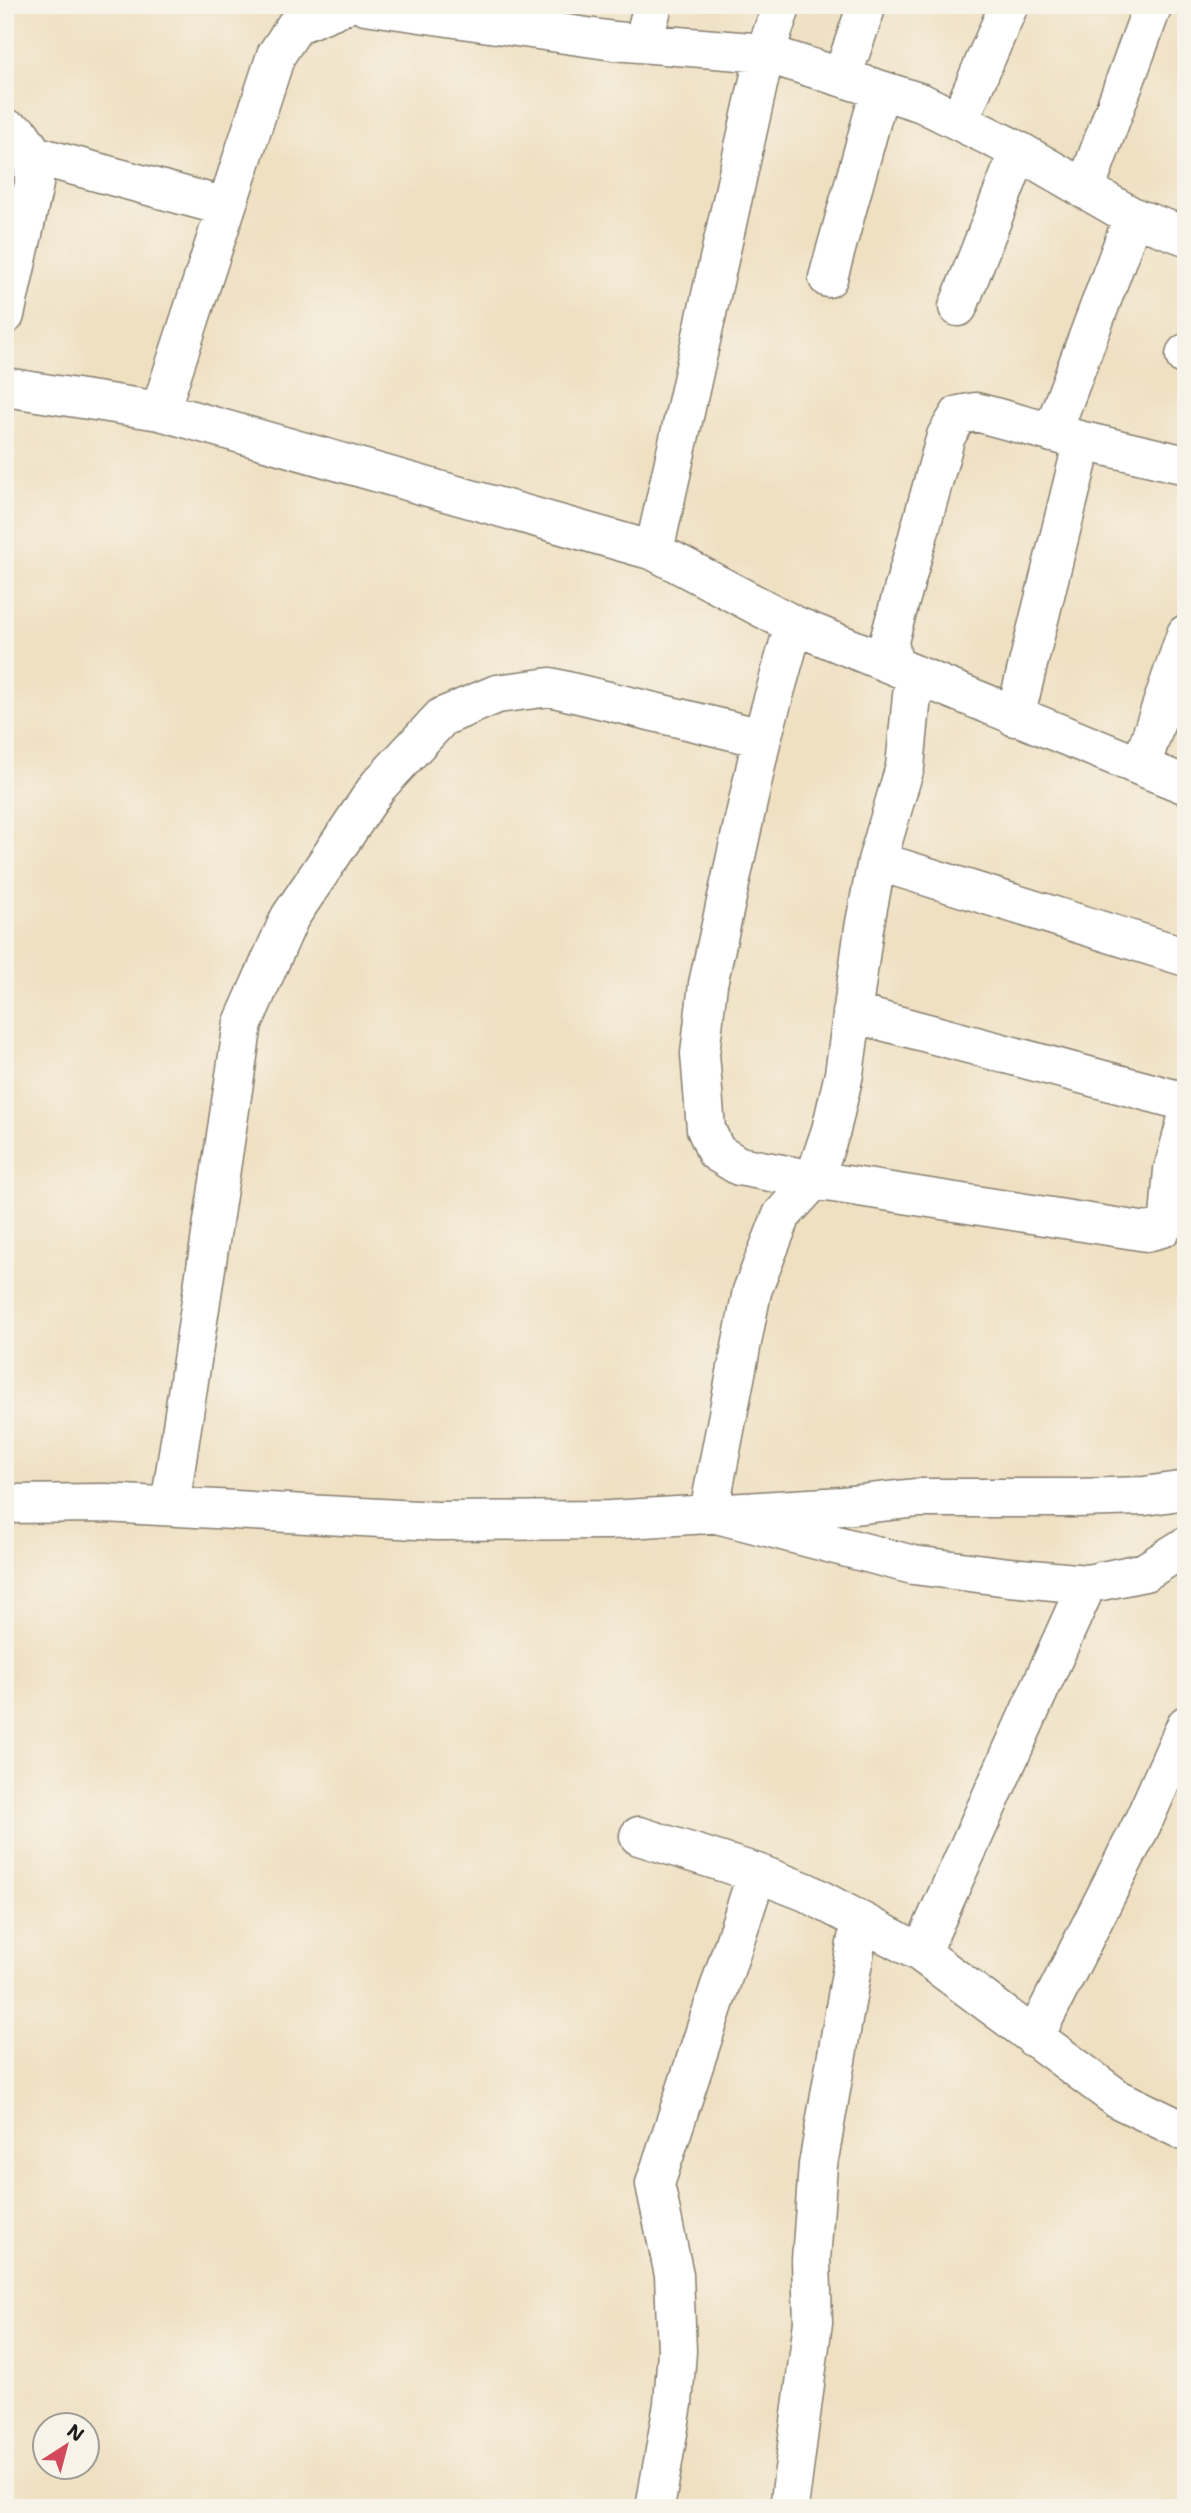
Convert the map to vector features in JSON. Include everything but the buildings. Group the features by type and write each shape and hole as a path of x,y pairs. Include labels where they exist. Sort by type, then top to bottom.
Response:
{"street":[{"path":"160,411 276,55 296,25 345,5"},
{"path":"365,5 509,15 643,43 765,53 922,103 1019,151 1133,217 1186,236"},
{"path":"643,43 653,5"},
{"path":"654,551 765,53 782,5"},
{"path":"842,77 867,5"},
{"path":"959,121 1009,5"},
{"path":"1085,190 1153,5"},
{"path":"828,278 880,90"},
{"path":"5,128 21,135 34,155 34,184 5,315"},
{"path":"958,307 1019,151"},
{"path":"34,155 226,207"},
{"path":"1015,717 1067,437 1133,217"},
{"path":"5,387 160,411 654,551 794,625 1186,785"},
{"path":"914,675 893,664 889,641 946,436 959,415 976,412 1186,465"},
{"path":"794,625 762,738 708,984 700,1054 706,1129 716,1152 739,1166 814,1180 1147,1232 1161,1228 1169,1218 1173,1170 1186,1122"},
{"path":"1141,766 1186,634"},
{"path":"709,1512 752,1291 782,1215 814,1180 831,1130 844,1074 863,928 877,862 905,767 914,675"},
{"path":"170,1506 243,1023 290,917 379,786 442,717 497,694 550,687 762,738"},
{"path":"877,862 1186,957"},
{"path":"852,1013 1186,1102"},
{"path":"5,1504 105,1503 436,1521 610,1520 843,1506 917,1498 1145,1496 1186,1490"},
{"path":"709,1512 913,1564 1087,1584 1145,1572 1186,1546"},
{"path":"921,1953 1087,1584"},
{"path":"1034,2038 1143,1822 1186,1725"},
{"path":"639,1836 757,1872 806,1892 921,1953 1118,2099 1186,2132"},
{"path":"654,2508 673,2404 677,2351 674,2275 655,2183 757,1872"},
{"path":"789,2508 813,2322 811,2260 818,2165 860,1920"}]}
